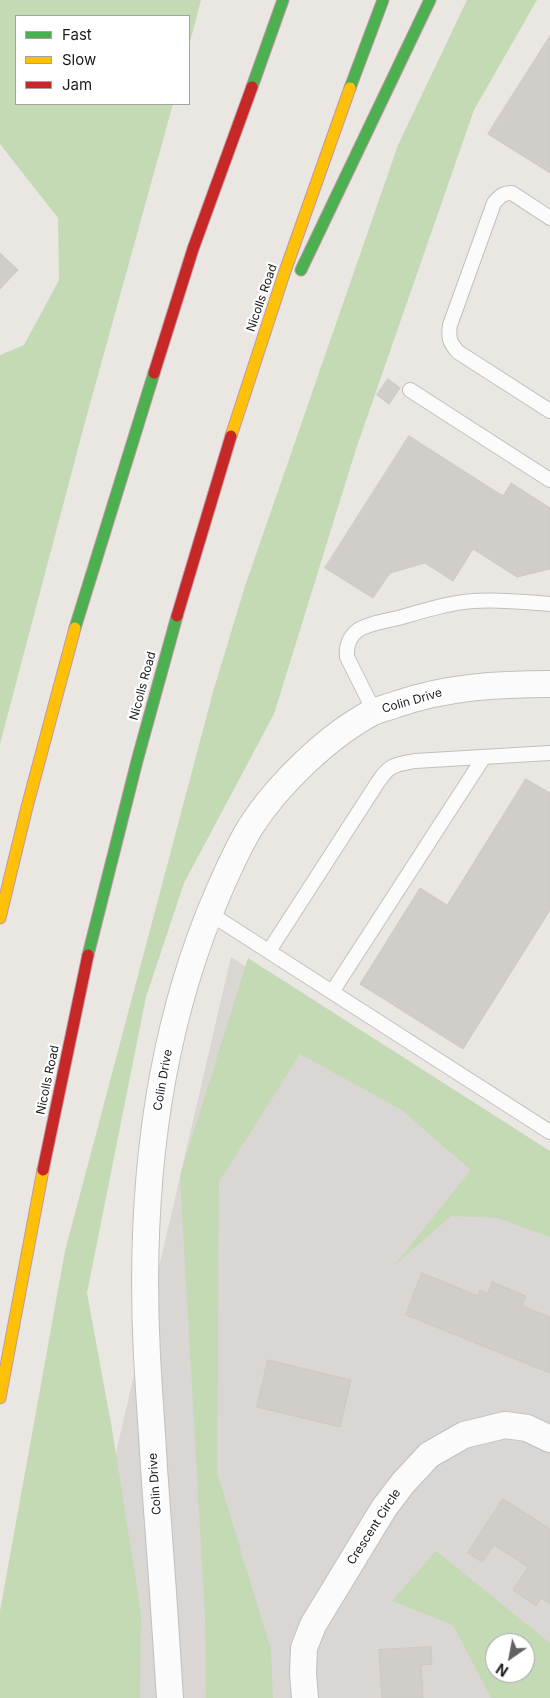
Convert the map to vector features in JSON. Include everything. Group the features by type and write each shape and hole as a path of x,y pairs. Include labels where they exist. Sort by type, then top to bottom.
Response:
{"highway":[{"path":"0,918 26,806 72,637 143,405 193,249 283,0"},
{"name":"Nicolls Road","path":"0,1398 38,1194 66,1060 97,919 130,786 169,644 252,370 329,144 383,0"},
{"path":"252,370 430,0"},
{"path":"242,111 268,9"}],"street":[{"name":"Colin Drive","path":"170,1698 147,1355 145,1292 146,1216 161,1078 180,999 197,943 232,862 252,825 279,790 312,757 345,730 374,712 420,696 468,687 550,684"},
{"name":"Crescent Circle","path":"305,1698 304,1648 313,1625 384,1508 403,1483 429,1455 464,1434 505,1424 527,1428 550,1439"}],"lane":[{"path":"550,218 512,194 506,193 500,196 494,203 450,325 448,336 451,344 458,352 550,411"},
{"path":"410,390 550,480"},
{"path":"374,712 346,649 350,638 359,630 371,624 435,608 473,601 516,601 550,604"},
{"path":"269,951 384,772 393,765 415,761 550,753"},
{"path":"332,992 484,757"},
{"path":"209,913 550,1132"}],"shaded area":[{"path":"231,957 550,1165 550,1698 59,1698"}],"green space":[{"path":"0,0 201,0 190,42 190,15 15,15 15,105 173,105 85,422 0,744 0,355 24,345 59,280 58,218 0,144"},
{"path":"467,0 537,0 474,110 356,449 274,714 184,883 146,997 87,1293 112,1429 141,1613 140,1698 0,1698 0,1611 65,1251 213,692 245,586 398,145"},
{"path":"248,958 550,1151 550,1237 498,1218 451,1216 395,1265 471,1170 402,1110 300,1054 219,1182 217,1472 271,1650 273,1698 206,1698 205,1617 180,1176"},
{"path":"436,1551 550,1643 550,1698 491,1698 453,1625 392,1601"}],"building":[{"path":"550,36 550,173 488,134"},
{"path":"0,253 18,270 0,289"},
{"path":"388,379 400,388 389,404 377,395"},
{"path":"409,436 503,496 511,483 550,508 550,569 517,577 473,549 453,581 425,563 390,573 373,598 325,568"},
{"path":"526,779 550,793 550,910 463,1049 360,984 420,888 447,905"},
{"path":"422,1273 478,1296 480,1290 488,1294 492,1282 526,1296 522,1306 550,1317 550,1373 406,1315"},
{"path":"268,1360 351,1380 340,1427 257,1407"},
{"path":"503,1499 550,1529 550,1604 541,1598 536,1606 513,1590 528,1567 494,1545 482,1562 468,1553"},
{"path":"431,1647 432,1664 421,1665 423,1698 382,1698 379,1650"}],"traffic: fast":[{"path":"252,87 283,0"},
{"path":"350,88 383,0"},
{"path":"301,270 430,0"},
{"path":"75,628 154,373"},
{"path":"88,955 137,761 177,616"}],"traffic: slow":[{"path":"231,436 284,274 350,88"},
{"path":"0,918 27,807 75,628"},
{"path":"0,1398 43,1170"}],"traffic: jam":[{"path":"154,373 193,249 252,87"},
{"path":"177,616 231,436"},
{"path":"43,1170 88,955"}]}
